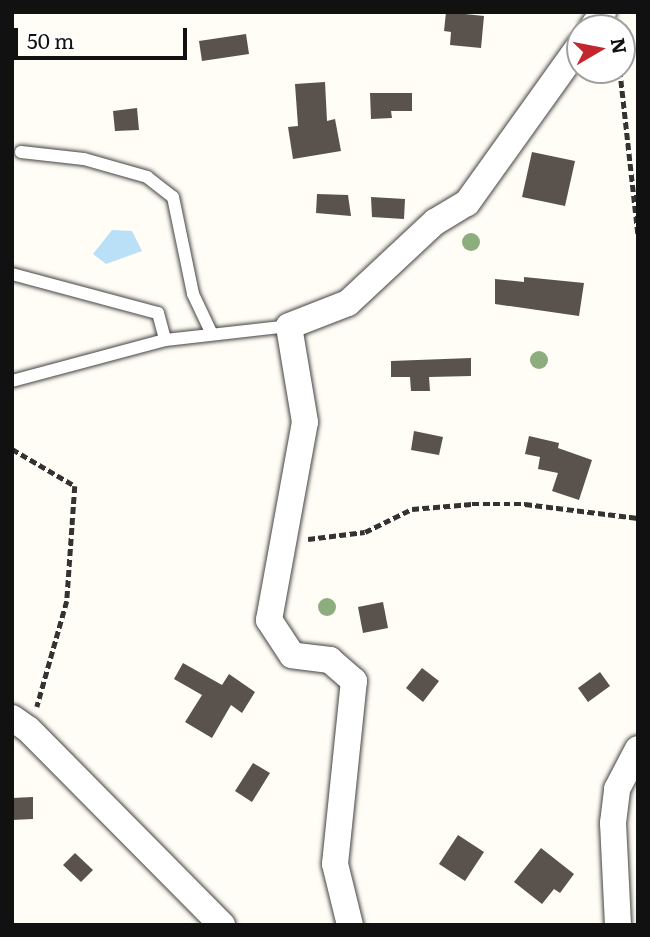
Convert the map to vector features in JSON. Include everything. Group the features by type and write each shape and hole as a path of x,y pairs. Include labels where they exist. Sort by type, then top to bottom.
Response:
{"street":[{"path":"351,925 335,864 354,681 330,660 292,655 269,620 305,422 289,326 348,303 435,222 467,203 566,65"},
{"path":"22,725 222,925"},
{"path":"618,925 613,823 617,789 638,749"}],"lane":[{"path":"21,152 84,159 147,177 173,197 193,294 211,332"},
{"path":"12,274 158,313 165,340"},
{"path":"12,381 165,340 211,332 289,326"}],"path":[{"path":"621,84 638,234"},
{"path":"12,449 75,485 67,601 22,725"},
{"path":"282,537 308,539 365,531 412,509 472,503 525,504 638,518"}],"water":[{"path":"112,230 132,231 142,251 106,264 93,254"}],"building":[{"path":"446,12 484,16 481,48 450,45 451,32 444,31"},
{"path":"246,34 249,54 202,61 199,41"},
{"path":"325,82 327,121 335,119 341,151 293,159 288,127 298,126 295,84"},
{"path":"370,93 412,93 412,111 391,111 392,118 371,119"},
{"path":"137,108 139,130 115,131 113,111"},
{"path":"532,152 575,161 565,206 522,197"},
{"path":"317,194 348,195 351,216 316,213"},
{"path":"371,197 405,199 404,219 372,217"},
{"path":"524,277 584,283 579,316 495,304 495,279 524,282"},
{"path":"471,358 471,376 429,377 430,391 411,391 410,377 391,377 391,361"},
{"path":"414,431 443,437 439,455 411,450"},
{"path":"529,436 559,443 558,448 592,460 579,500 552,491 558,473 538,469 540,457 525,454"},
{"path":"383,602 388,628 363,633 358,607"},
{"path":"183,663 222,685 229,674 255,692 242,713 231,705 212,738 185,722 202,695 174,679"},
{"path":"422,668 439,681 423,702 406,688"},
{"path":"600,672 610,686 588,702 578,688"},
{"path":"253,763 270,773 252,802 235,791"},
{"path":"33,797 33,819 12,820 12,798"},
{"path":"458,835 484,852 465,881 439,864"},
{"path":"541,848 574,874 560,893 554,889 542,904 514,882"},
{"path":"75,853 93,870 81,882 63,865"}]}
